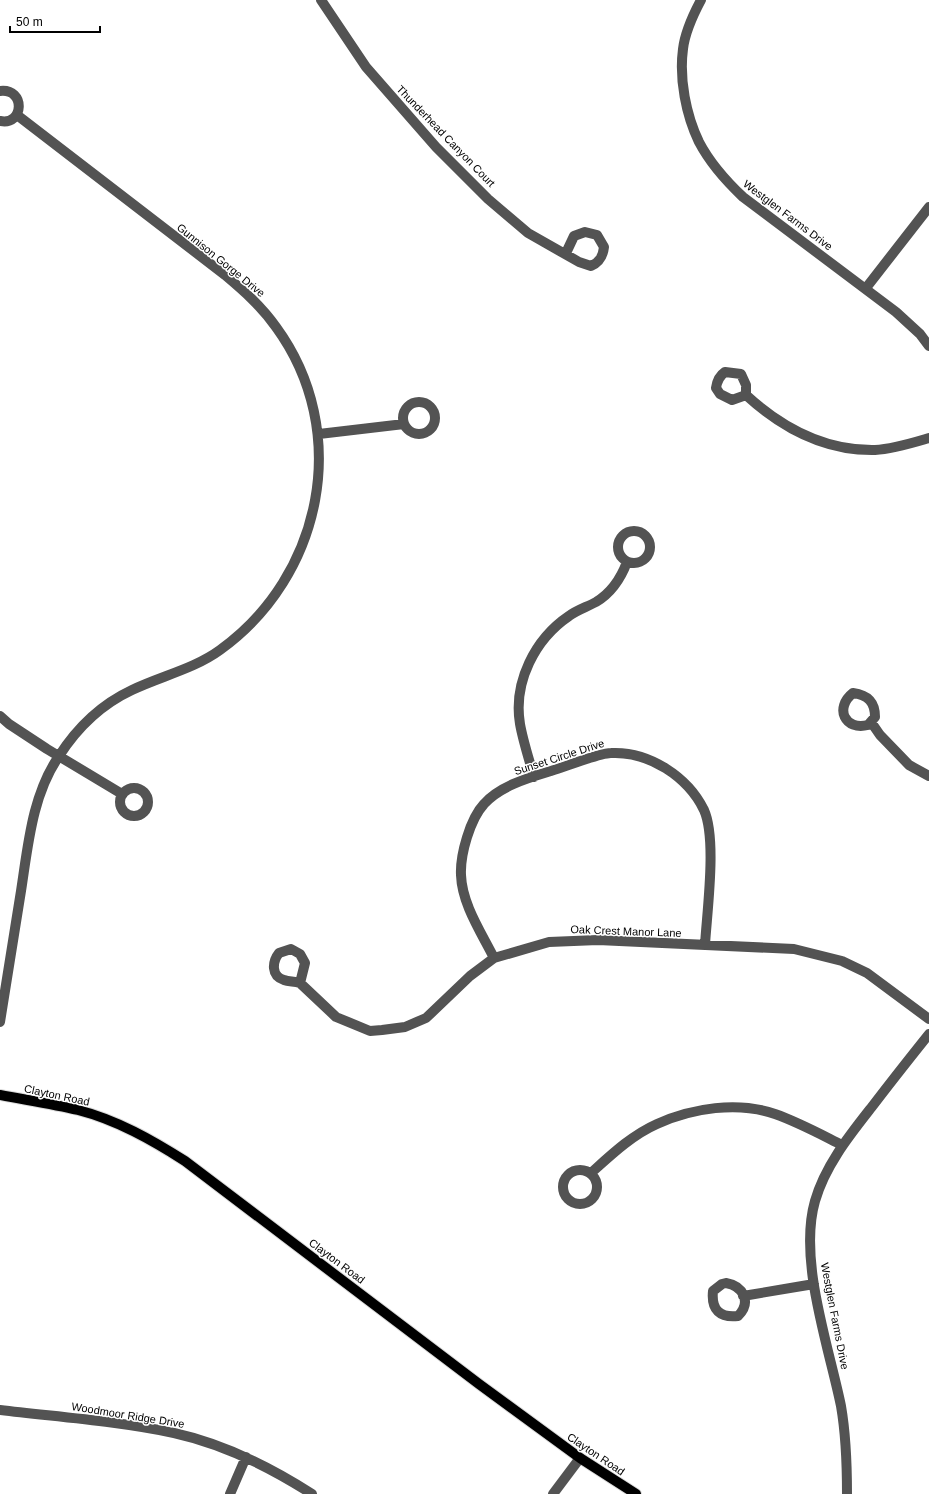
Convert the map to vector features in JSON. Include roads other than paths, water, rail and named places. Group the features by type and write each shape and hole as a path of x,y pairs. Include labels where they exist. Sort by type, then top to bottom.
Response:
{"main road":[{"name":"Clayton Road","path":"0,1095 78,1110 102,1118 146,1138 185,1161 479,1384 580,1458 636,1494"}],"street":[{"name":"Thunderhead Canyon Court","path":"321,0 366,67 436,147 488,198 528,234 566,253 579,262 591,266 601,258 604,247 597,235 592,232 580,233 574,236 566,253"},
{"name":"Westglen Farms Drive","path":"701,0 693,15 683,48 686,103 691,124 699,143 725,179 743,198 866,288 920,334 929,346"},
{"path":"0,91 10,92 15,95 19,106 17,115 9,120 0,121"},
{"name":"Gunnison Gorge Drive","path":"0,1022 31,830 44,785 58,756 76,733 112,701 132,690 173,674 218,652 239,635 262,610 296,561 307,534 317,492 320,469 319,434 306,384 296,360 277,328 250,296 17,115"},
{"path":"866,288 929,207"},
{"path":"746,395 774,419 819,442 846,448 876,450 929,438"},
{"path":"319,434 404,424"},
{"path":"534,776 520,723 519,701 524,679 533,654 546,634 569,615 597,601 613,587 622,576 627,562"},
{"path":"0,716 9,724 58,756 122,794"},
{"path":"871,722 887,743 909,765 929,776"},
{"name":"Sunset Circle Drive","path":"494,958 464,897 461,874 463,855 469,832 484,803 493,795 534,776 610,752 633,755 655,762 676,776 693,793 704,811 711,838 705,945"},
{"name":"Oak Crest Manor Lane","path":"300,982 336,1018 370,1031 405,1028 426,1018 470,976 494,958 549,942 598,940 794,949 842,961 867,973 929,1019"},
{"name":"Westglen Farms Drive","path":"847,1494 846,1454 841,1408 814,1284 810,1254 811,1222 815,1200 842,1145 929,1034"},
{"path":"591,1173 618,1150 656,1124 704,1109 751,1109 774,1114 842,1145"},
{"path":"743,1296 814,1284"},
{"name":"Woodmoor Ridge Drive","path":"0,1410 126,1425 175,1433 246,1457 269,1468 312,1494"},
{"path":"230,1494 246,1457"},
{"path":"553,1494 580,1458"}]}
